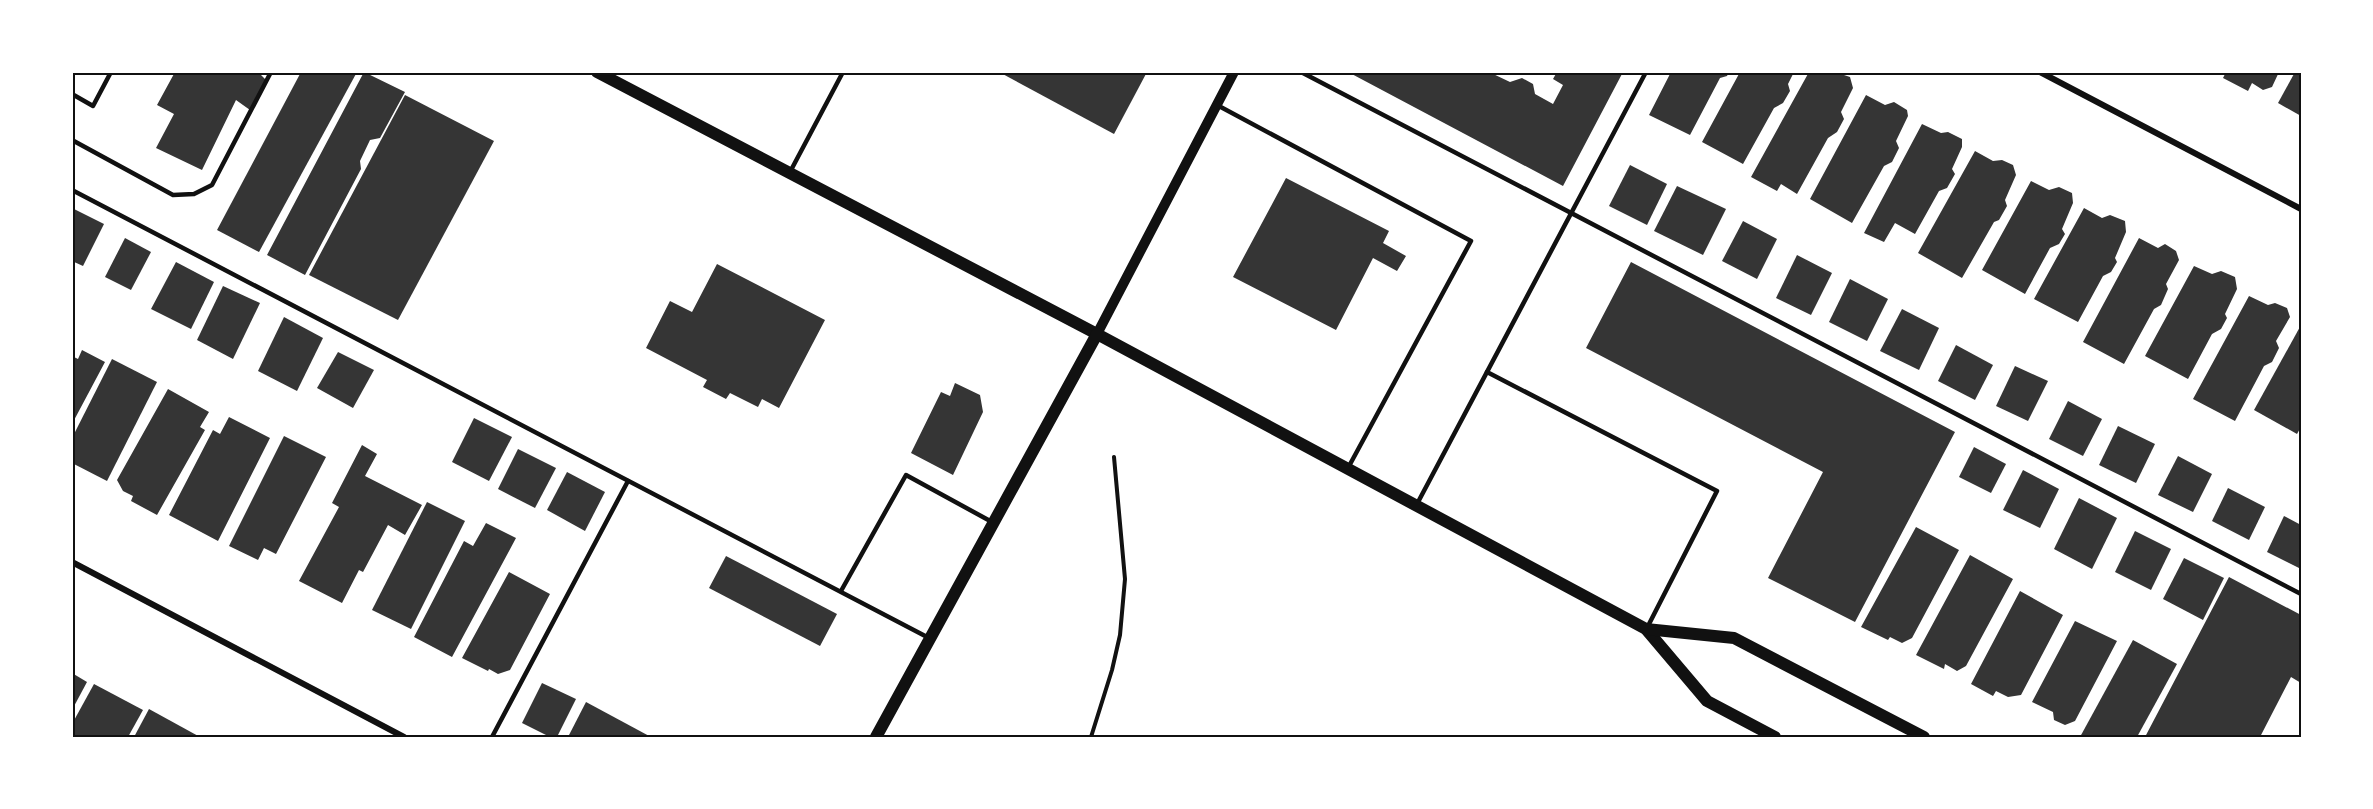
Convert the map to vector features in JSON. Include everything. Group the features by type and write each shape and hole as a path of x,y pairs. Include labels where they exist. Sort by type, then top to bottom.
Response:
{"main road":[{"path":"597,72 1097,334 1646,629 1707,701 1775,737"},
{"path":"876,737 1097,334"},
{"path":"1646,629 1734,638 1924,737"}],"street":[{"path":"1097,334 1234,72"},
{"path":"2040,72 2301,209"},
{"path":"72,562 404,737"}],"lane":[{"path":"72,94 93,106 111,72"},
{"path":"72,140 173,195 194,194 212,185 271,72"},
{"path":"790,172 843,72"},
{"path":"1301,72 2301,594"},
{"path":"1417,505 1646,72"},
{"path":"1217,105 1471,241 1348,468"},
{"path":"72,190 931,639"},
{"path":"1487,372 1717,491 1646,629"},
{"path":"841,591 906,475 995,523"},
{"path":"492,737 628,481"}],"path":[{"path":"1091,737 1118,644 1125,579 1114,457"}],"building":[{"path":"175,72 258,72 266,80 250,110 236,100 202,170 156,148 174,114 157,105"},
{"path":"301,72 357,72 259,252 217,230"},
{"path":"364,72 405,92 380,138 370,140 360,161 361,169 305,275 267,255"},
{"path":"999,72 1147,72 1114,134"},
{"path":"1348,72 1489,72 1510,82 1522,78 1533,84 1535,94 1553,104 1563,85 1553,79 1557,72 1623,72 1563,186"},
{"path":"1671,72 1729,72 1727,76 1720,78 1690,135 1649,115"},
{"path":"1740,72 1794,72 1788,84 1790,91 1783,103 1774,108 1743,164 1702,142"},
{"path":"1809,72 1838,73 1850,77 1853,88 1841,112 1844,119 1837,132 1828,138 1797,194 1781,184 1777,191 1751,177"},
{"path":"2226,72 2279,72 2272,87 2263,90 2252,83 2248,91 2223,78"},
{"path":"2295,72 2301,72 2301,116 2278,103"},
{"path":"405,95 494,141 398,320 309,275"},
{"path":"1866,95 1885,105 1894,102 1907,110 1908,116 1896,141 1899,148 1892,162 1884,166 1852,223 1810,199"},
{"path":"1922,124 1962,139 1962,147 1952,169 1955,174 1947,188 1939,191 1915,234 1895,223 1884,242 1864,233"},
{"path":"1975,151 1993,161 2002,160 2013,165 2016,175 2005,200 2007,206 1999,220 1994,222 1962,278 1918,253"},
{"path":"1630,165 1667,184 1647,225 1609,206"},
{"path":"1286,178 1389,231 1383,243 1406,256 1397,271 1373,258 1336,330 1233,277"},
{"path":"2031,181 2049,190 2059,187 2072,193 2073,203 2062,229 2065,234 2059,244 2050,248 2025,294 1982,270"},
{"path":"1677,186 1726,209 1703,255 1654,231"},
{"path":"72,208 104,224 83,266 72,261"},
{"path":"2084,208 2102,218 2110,215 2125,221 2126,232 2115,258 2117,262 2111,272 2103,276 2078,322 2034,299"},
{"path":"1743,221 1777,239 1757,279 1722,261"},
{"path":"125,238 151,252 131,290 105,277"},
{"path":"2139,238 2158,248 2165,244 2176,251 2179,260 2166,284 2168,289 2161,305 2154,309 2124,364 2083,342"},
{"path":"1797,255 1832,273 1811,315 1776,298"},
{"path":"176,262 214,282 191,329 151,309"},
{"path":"1631,262 1955,432 1855,622 1768,578 1823,472 1586,348"},
{"path":"717,264 825,320 779,408 762,399 758,407 730,393 726,399 703,387 707,380 646,348 670,301 692,312"},
{"path":"2194,266 2212,274 2221,271 2235,277 2237,289 2225,314 2227,318 2221,329 2212,334 2188,379 2145,356"},
{"path":"1850,279 1888,299 1867,341 1829,322"},
{"path":"223,286 260,303 233,359 197,340"},
{"path":"2249,296 2268,305 2275,303 2287,308 2290,317 2276,341 2279,348 2272,362 2264,366 2235,421 2193,399"},
{"path":"1902,309 1939,328 1919,370 1880,351"},
{"path":"284,317 323,338 297,391 258,371"},
{"path":"2301,325 2301,427 2297,434 2254,410"},
{"path":"1956,345 1993,365 1975,400 1938,381"},
{"path":"82,350 105,362 72,424 72,356 78,359"},
{"path":"338,352 374,370 353,408 317,388"},
{"path":"112,359 157,382 107,481 72,463 72,438"},
{"path":"2015,366 2048,381 2028,421 1996,406"},
{"path":"955,383 980,395 983,412 953,475 911,453 941,392 950,396"},
{"path":"168,389 209,412 200,427 205,430 157,515 131,501 133,496 123,491 117,480"},
{"path":"2068,401 2102,419 2083,456 2049,439"},
{"path":"229,417 270,438 218,541 169,515 213,430 220,434"},
{"path":"474,418 512,437 489,481 452,462"},
{"path":"2118,426 2155,444 2136,483 2099,465"},
{"path":"284,436 326,457 276,554 264,548 258,560 229,546"},
{"path":"362,445 377,454 365,476 422,505 405,535 388,525 363,572 359,570 342,603 299,581 339,507 332,503"},
{"path":"1974,447 2006,464 1991,493 1959,477"},
{"path":"518,449 556,468 535,508 498,489"},
{"path":"2178,456 2212,474 2193,512 2158,495"},
{"path":"2023,470 2059,489 2040,528 2003,510"},
{"path":"567,472 605,492 585,531 547,510"},
{"path":"2228,488 2265,507 2249,540 2212,521"},
{"path":"2079,498 2117,518 2092,569 2054,549"},
{"path":"427,502 465,521 411,629 372,610"},
{"path":"2284,516 2301,525 2301,569 2267,552"},
{"path":"486,523 516,538 452,657 414,637 464,541 473,546"},
{"path":"1916,527 1959,550 1912,638 1902,643 1890,637 1888,640 1861,627"},
{"path":"2135,531 2171,549 2151,590 2115,572"},
{"path":"1970,555 2013,579 1966,666 1957,671 1945,664 1944,669 1916,655"},
{"path":"726,556 837,614 820,646 709,588"},
{"path":"2184,558 2224,578 2203,620 2163,599"},
{"path":"509,572 550,594 510,670 498,674 462,658"},
{"path":"2229,577 2301,615 2301,683 2291,677 2260,737 2145,737"},
{"path":"2020,591 2063,615 2021,695 2008,697 1996,691 1993,696 1971,684"},
{"path":"2075,621 2117,641 2075,721 2065,725 2054,720 2053,712 2032,702"},
{"path":"2133,640 2177,664 2137,737 2080,737"},
{"path":"72,673 87,682 72,710"},
{"path":"542,683 576,699 557,737 550,737 522,723"},
{"path":"94,684 143,710 128,737 72,737 72,724"},
{"path":"586,702 651,737 568,737"},
{"path":"149,709 200,737 134,737"}]}
